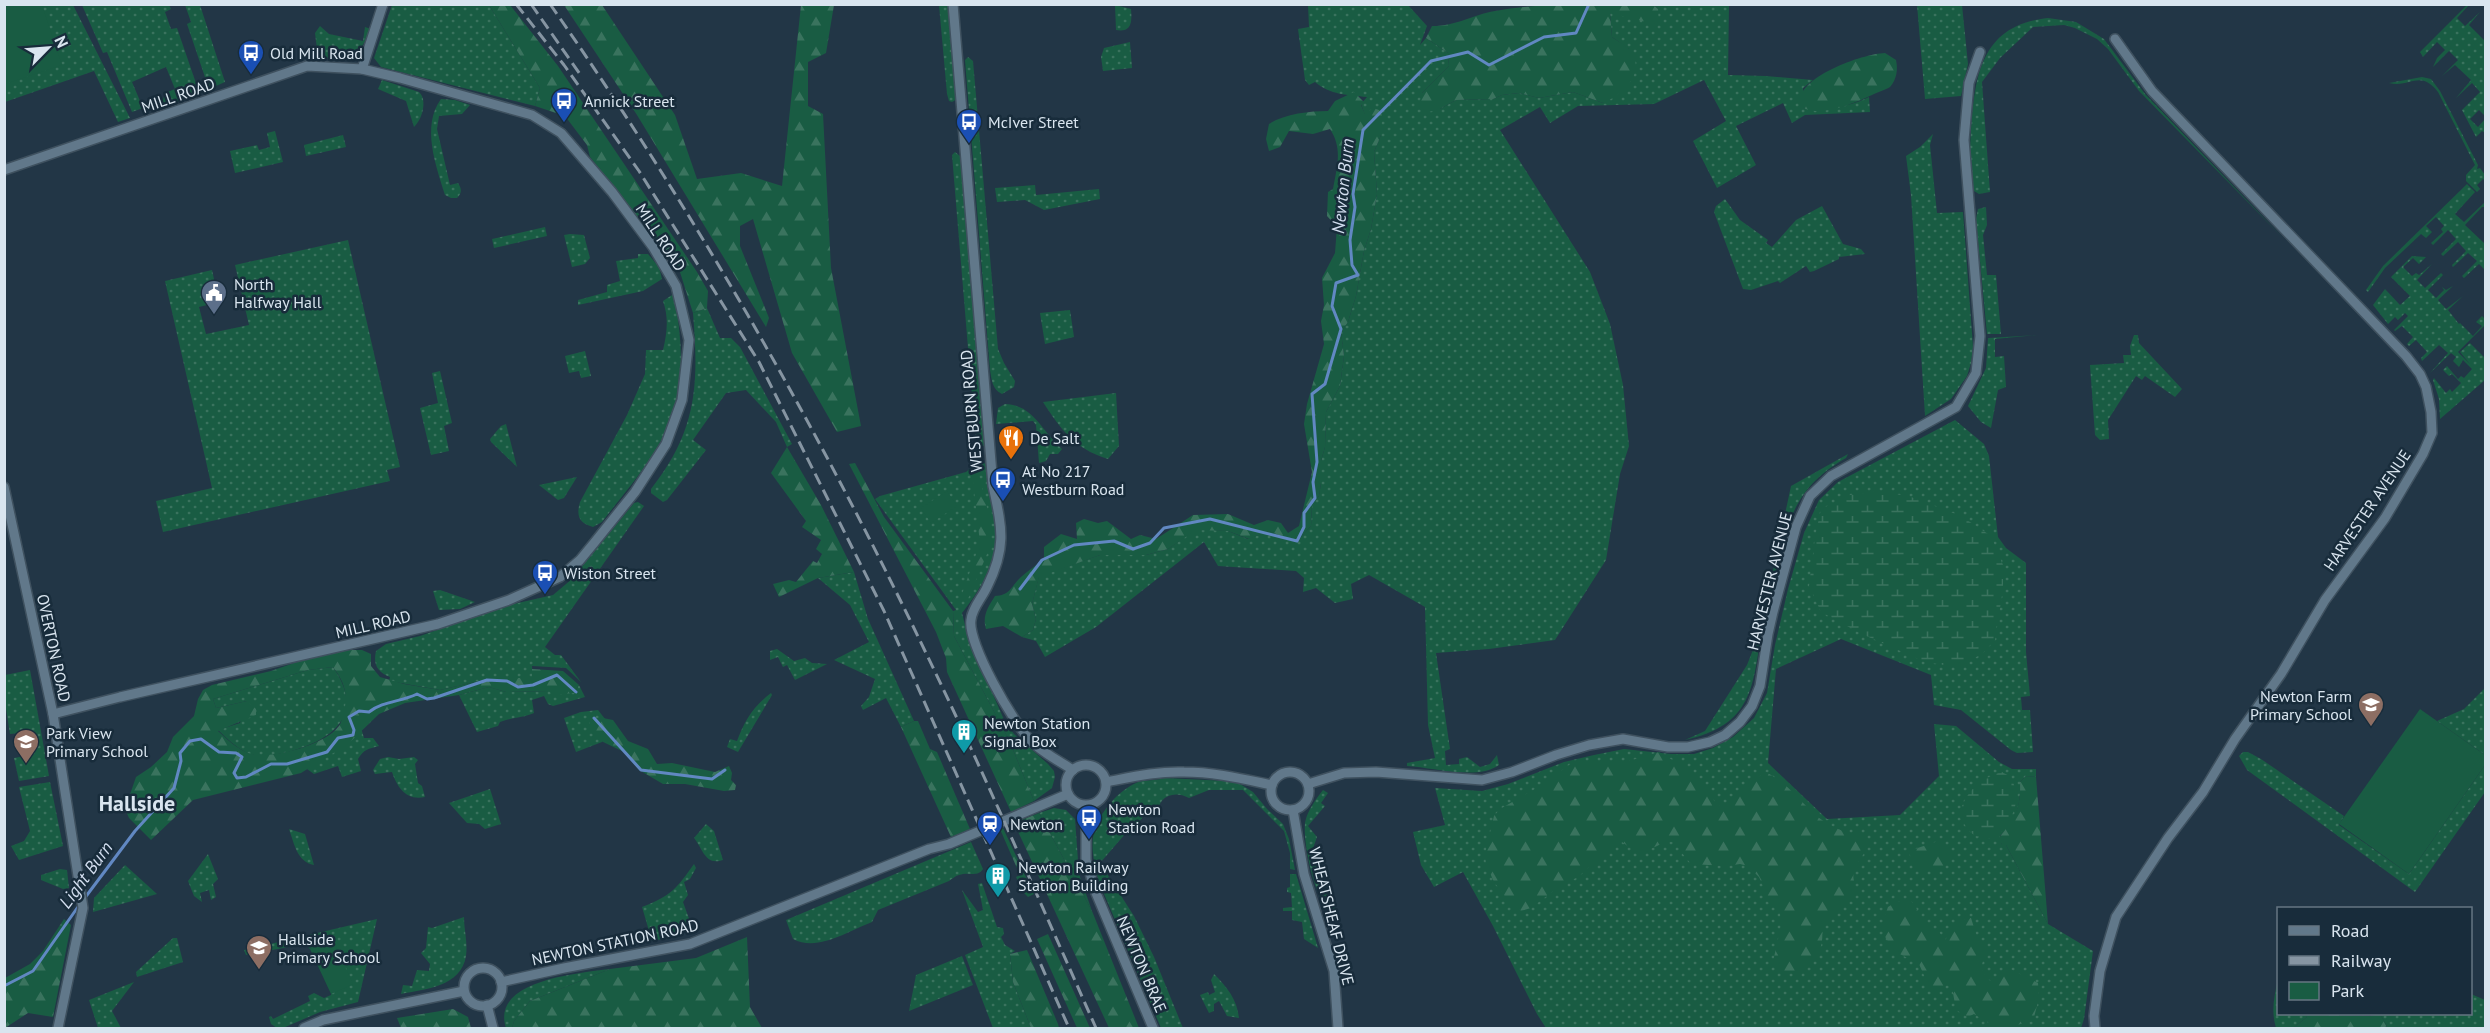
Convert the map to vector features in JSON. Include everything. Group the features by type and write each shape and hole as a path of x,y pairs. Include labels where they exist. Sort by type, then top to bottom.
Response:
{"street":[{"path":"362,69 383,4"},
{"name":"WESTBURN ROAD","path":"953,4 993,486 1002,531 1002,546 998,564 970,621 972,632 989,672 1017,724 1032,742 1073,770"},
{"name":"HARVESTER AVENUE","path":"2095,1029 2094,1016 2100,971 2116,916 2168,838 2203,792 2235,739 2282,674 2325,600 2385,518 2423,454 2432,433 2426,387 2420,374 2406,356 2152,91 2115,39"},
{"name":"HARVESTER AVENUE","path":"1308,784 1344,772 1376,772 1482,780 1512,772 1578,748 1623,739 1668,747 1688,747 1710,742 1725,735 1740,722 1752,706 1760,686 1770,623 1796,527 1810,496 1831,476 1956,407 1976,373 1980,336 1964,140 1969,83 1980,52"},
{"name":"MILL ROAD","path":"4,170 307,66 362,69 532,115 561,133 612,192 653,247 676,286 689,340 682,400 666,444 634,492 580,560 560,577 438,624 53,714"},
{"name":"OVERTON ROAD","path":"4,487 53,714 82,908 58,1029"},
{"path":"1082,766 1090,766 1103,774 1106,782 1103,797 1096,803 1086,806 1072,801 1068,794 1066,780 1073,770 1082,766"},
{"path":"1106,782 1184,771 1272,785"},
{"path":"1287,772 1301,775 1308,784 1307,801 1303,806 1293,810 1282,808 1276,805 1271,793 1272,785 1275,779 1287,772"},
{"name":"NEWTON STATION ROAD","path":"501,982 690,944 929,849 948,844 1068,794"},
{"name":"NEWTON BRAE","path":"1086,806 1086,860 1096,893 1153,1029"},
{"name":"WHEATSHEAF DRIVE","path":"1293,810 1304,874 1334,971 1338,1029"},
{"path":"477,969 489,969 499,976 502,988 497,999 487,1005 472,1002 464,991 468,975 477,969"},
{"path":"304,1029 323,1020 464,991"},
{"path":"487,1005 493,1029"},
{"name":"HARVESTER AVENUE","path":"2089,1029 2094,1016"}],"green space":[{"path":"1652,4 1729,5 1728,75 1813,80 1803,88 1803,108 1837,107 1869,97 1870,112 1805,115 1792,123 1783,103 1736,126 1756,165 1717,188 1693,141 1726,121 1704,80 1654,104 1578,106 1550,123 1540,107 1500,130 1590,272 1610,324 1623,385 1629,446 1620,474 1606,560 1555,640 1436,653 1450,749 1445,751 1446,765 1459,764 1459,759 1467,757 1480,767 1490,764 1497,755 1499,765 1490,770 1467,773 1407,766 1407,763 1435,758 1428,725 1425,607 1369,575 1351,584 1353,599 1335,603 1316,588 1303,592 1304,578 1296,571 1218,566 1204,542 1096,627 1045,657 1036,641 1022,637 1033,630 1036,619 1032,604 1039,576 1100,555 1146,555 1168,549 1196,529 1228,531 1248,539 1269,531 1286,538 1300,538 1311,526 1312,504 1319,496 1321,483 1326,412 1340,386 1344,356 1341,332 1348,322 1356,296 1364,251 1371,229 1377,194 1374,152 1381,135 1365,115 1361,104 1367,97 1333,92 1315,82 1309,85 1305,80 1298,29 1309,27 1308,5 1408,5 1427,26 1420,45 1426,38 1448,53 1449,66 1422,93 1440,109 1456,100 1493,99 1502,95 1519,93 1539,98 1573,92 1603,103 1629,49 1612,37 1610,12 1658,24 1658,9"},
{"path":"1652,4 1658,9 1659,25 1610,13 1612,37 1628,48 1636,65 1635,73 1625,88 1603,103 1573,92 1539,98 1519,93 1502,95 1493,99 1456,100 1440,109 1425,113 1419,106 1422,93 1449,66 1448,53 1426,38 1432,26 1449,24 1495,11 1534,6"},
{"path":"4,5 73,5 130,118 118,122 94,71 5,102"},
{"path":"4,5 42,5 62,65 5,84"},
{"path":"82,5 169,5 171,9 165,12 171,29 177,28 198,89 195,96 161,107 165,93 175,89 166,67 132,82 143,108 132,112 107,52 103,53"},
{"path":"185,5 200,5 225,82 209,89 187,24 191,22"},
{"path":"392,5 489,5 540,88 535,106 381,67 374,58"},
{"path":"489,5 510,5 558,66 697,272 708,291 707,308 693,313 679,269 590,157 587,145 565,116 535,106 540,88"},
{"path":"564,5 602,5 675,115 697,179 741,173 782,186 801,5 834,5 826,53 808,62 808,106 823,114 831,268 861,426 837,432 792,353 753,219 740,226 740,246 769,318 766,327 637,115"},
{"path":"939,5 950,5 959,98 952,102 949,101 947,94"},
{"path":"1115,5 1131,9 1131,22 1125,30 1116,30"},
{"path":"1917,5 1962,5 1968,64 1961,96 1925,99"},
{"path":"2469,5 2457,18 2465,26 2480,12 2469,25 2485,41 2485,116 2479,110 2470,119 2478,127 2485,119 2485,133 2482,131 2476,137 2462,110 2480,92 2472,83 2456,98 2471,80 2455,65 2442,76 2458,60 2449,51 2433,67 2437,58 2445,50 2437,42 2423,57 2420,52"},
{"path":"2048,18 2076,22 2104,39 2145,94 2285,240 2139,91 2108,49 2097,39 2064,25 2033,27 2000,58 1982,82 1990,192 1979,194 1974,191 1970,177 1970,161 1973,110 1979,72 1995,42 2008,31 2026,23"},
{"path":"320,26 329,34 363,41 365,27 371,29 357,52 345,57 318,57 315,33"},
{"path":"1130,42 1132,68 1103,71 1101,57 1104,48"},
{"path":"1885,53 1897,63 1896,77 1890,87 1836,109 1815,111 1799,105 1801,95 1808,85 1832,69 1861,58"},
{"path":"968,57 973,61 998,349 1015,381 1014,387 1002,394 994,387 990,370 965,60"},
{"path":"2422,77 2431,79 2440,91 2478,165 2477,169 2480,168 2485,175 2485,181 2483,179 2477,185 2480,189 2477,192 2466,181 2466,175 2475,165 2438,92 2432,85 2420,80 2389,83"},
{"path":"382,80 419,92 422,96 423,110 414,127 406,101 378,89"},
{"path":"1354,92 1364,102 1361,105 1365,114 1373,108 1382,111 1381,135 1374,152 1377,194 1356,296 1348,322 1341,332 1344,356 1340,386 1326,412 1321,483 1319,496 1312,504 1311,526 1300,538 1286,538 1269,531 1249,539 1228,531 1196,530 1168,549 1146,555 1100,555 1039,577 1032,604 1036,619 1033,630 1022,637 1003,626 986,629 985,616 995,596 1008,592 1021,577 1041,561 1044,558 1044,547 1061,534 1077,539 1076,523 1084,519 1098,523 1107,521 1131,539 1140,535 1156,539 1193,515 1228,514 1254,525 1268,520 1281,523 1288,533 1299,526 1312,472 1304,424 1307,404 1324,344 1321,321 1324,305 1322,278 1335,253 1337,227 1327,216 1328,192 1333,189 1338,151 1330,129 1313,134 1289,131 1280,147 1269,151 1266,139 1269,124 1297,114 1328,111 1335,101"},
{"path":"441,99 455,100 470,105 462,114 439,116 437,129 450,185 458,183 460,187 461,193 457,198 445,195 432,146 432,121"},
{"path":"275,131 283,162 235,173 230,151 257,145 259,150 270,147 267,133"},
{"path":"1933,134 1930,145 1937,213 1963,212 1973,347 1967,376 1951,399 1925,416 1911,195 1906,156 1920,147"},
{"path":"343,135 346,147 306,156 304,145"},
{"path":"955,152 960,156 963,184 986,445 979,447 976,444 952,155"},
{"path":"2467,184 2475,192 2455,214 2464,222 2485,202 2485,207 2482,207 2465,225 2485,242 2485,270 2479,264 2464,278 2462,276 2477,261 2468,253 2453,267 2452,265 2466,251 2458,242 2443,256 2441,254 2456,239 2448,230 2433,245 2431,243 2443,232 2441,229 2444,226 2436,217 2426,226 2432,232 2426,238 2421,234 2385,268 2368,292 2366,290 2383,266"},
{"path":"1035,185 1036,195 1099,189 1100,199 1044,210 1025,200 997,202 995,188"},
{"path":"1725,199 1740,220 1768,240 1766,243 1772,247 1796,220 1822,206 1843,244 1861,249 1865,254 1839,257 1810,272 1806,266 1780,283 1778,281 1751,290 1743,289 1714,212 1716,206"},
{"path":"1986,207 1987,225 1983,235 1987,275 1996,275 2001,334 1987,334 1976,219 1978,209"},
{"path":"545,227 547,236 494,248 492,239"},
{"path":"564,235 584,235 590,258 585,264 572,267"},
{"path":"348,240 400,467 387,470 390,481 163,532 156,501 212,488 165,281 212,270 219,302 199,307 206,334 249,325 235,265"},
{"path":"638,254 648,254 659,267 662,279 643,291 578,305 578,300 607,292 607,285 620,281 616,261 638,258"},
{"path":"2412,256 2426,257 2419,264 2413,258 2403,267 2412,276 2416,273 2419,275 2432,264 2417,280 2425,288 2441,273 2443,275 2428,290 2436,298 2444,290 2442,287 2446,290 2453,286 2438,300 2446,309 2463,296 2448,310 2473,336 2482,326 2476,322 2482,316 2485,319 2485,325 2458,352 2470,364 2460,352 2470,343 2485,358 2485,380 2440,419 2439,399 2434,378 2446,393 2450,389 2452,392 2461,383 2452,374 2449,376 2443,370 2447,366 2458,379 2461,376 2464,378 2472,369 2463,360 2459,367 2453,361 2456,357 2451,353 2430,373 2448,353 2439,345 2422,361 2421,358 2427,352 2416,340 2409,346 2407,344 2413,337 2402,326 2394,330 2408,316 2405,313 2398,320 2395,317 2388,324 2373,305 2385,289 2400,305 2410,296 2391,277"},
{"path":"672,295 675,298 677,310 681,359 680,383 673,413 648,463 602,522 593,527 580,518 578,511 580,502 627,415 645,374 646,350 663,350 667,326 663,301"},
{"path":"707,308 720,338 731,338 740,347 792,444 787,447 776,422 746,390 726,393 693,440 706,450 667,500 663,502 651,493 651,489 678,447 686,427 692,406 694,385 693,313"},
{"path":"1070,310 1074,337 1045,344 1040,313"},
{"path":"2037,335 1995,339 1995,357 2004,356 2006,387 1998,390 1991,428 1981,422 1968,406 1986,368 1988,338"},
{"path":"2134,335 2138,335 2139,343 2182,389 2175,397 2145,376 2142,380 2136,376 2108,420 2109,439 2100,440 2095,435 2090,365 2124,363 2123,355 2131,355 2130,346"},
{"path":"585,351 591,376 581,378 579,371 569,373 565,356"},
{"path":"440,371 452,423 444,426 449,451 431,455 420,408 438,403 432,373"},
{"path":"1116,393 1119,446 1108,459 1086,450 1070,437 1043,402"},
{"path":"1005,404 1031,414 1062,449 1058,454 1050,454 1046,461 1039,463 1036,425 1033,421 996,424 998,408"},
{"path":"1955,420 1984,444 1989,456 1998,537 2006,548 2026,563 2026,652 2030,696 2021,697 2022,710 2030,710 2033,752 2017,753 1961,710 1934,705 1931,675 1841,639 1776,669 1768,763 1827,819 1900,815 1939,776 1934,724 1956,726 1999,762 2012,769 2036,769 2036,777 2026,776 2020,782 2017,811 2000,836 2002,845 2006,845 2048,924 2093,951 2081,1028 1546,1028 1463,872 1434,887 1421,865 1413,832 1445,825 1435,788 1482,791 1508,784 1564,762 1594,755 1624,749 1694,754 1713,748 1733,737 1754,718 1767,693 1788,589 1804,533 1819,500 1838,482"},
{"path":"506,424 517,467 490,439 501,426"},
{"path":"787,447 821,505 854,572 818,578 779,597 773,584 789,580 796,582 813,561 817,563 822,554 816,549 821,540 802,527 806,521 771,473"},
{"path":"1848,454 1812,484 1801,499 1786,531 1772,591 1768,594 1791,486"},
{"path":"980,460 987,467 995,520 995,547 985,578 962,613 968,637 1005,722 1014,734 1054,771 1052,788 1034,801 1009,740 954,636 953,611 956,610 875,499 966,472"},
{"path":"855,463 884,517 953,611 954,636 1009,740 1034,801 1011,812 947,672 946,658 936,632 849,464"},
{"path":"979,476 989,515 990,547 968,599 962,594 980,543 973,481"},
{"path":"577,477 564,498 558,500 539,485"},
{"path":"947,491 957,506 931,523 921,508"},
{"path":"1880,491 1911,497 1961,516 1991,536 2003,565 2003,589 1995,640 1982,654 1957,667 1925,662 1862,634 1821,612 1809,586 1821,509 1850,495"},
{"path":"638,502 644,506 545,647 555,655 561,655 581,682 566,668 532,666 533,678 492,678 440,690 389,681 390,677 377,667 376,651 386,644 420,636 505,606 553,595 572,579 634,503"},
{"path":"854,572 868,619 914,721 901,727 886,698 863,710 861,706 869,697 875,679 834,660 869,642 850,605 818,578"},
{"path":"440,590 475,602 460,609 439,610 433,591"},
{"path":"1762,627 1756,668 1746,700 1737,713 1724,724 1707,733 1685,740 1705,731 1747,665"},
{"path":"777,649 794,661 805,658 812,663 827,664 795,680 787,665 783,667 778,657 770,660 770,651"},
{"path":"339,650 362,650 371,654 371,666 380,677 440,690 492,678 532,678 532,669 563,671 579,685 574,693 553,695 549,691 506,692 489,687 459,695 405,703 379,714 348,744 301,773 193,800 151,840 129,818 125,809 136,777 167,752 173,737 194,716 203,690 212,685 271,671","holes":["333,667 345,690 345,707 339,726 321,740 296,750 257,755 240,749 218,731 256,715 256,709 247,701 216,708 213,699 308,670"]},
{"path":"333,667 346,698 345,711 340,723 319,740 288,752 257,755 243,751 218,730 240,723 247,701 216,708 213,699 308,670"},
{"path":"30,670 49,776 19,781 14,758 25,756 21,733 10,734 5,702 5,675"},
{"path":"579,685 585,697 553,706 548,704 544,696 532,700 534,713 505,720 498,726 477,732 459,695 489,687 506,692 574,693"},
{"path":"2485,688 2485,755 2437,721 2464,709"},
{"path":"771,693 772,695 738,752 727,747 730,739 737,741 750,714"},
{"path":"2420,709 2485,755 2485,765 2409,874 2339,824"},
{"path":"598,710 609,724 602,742 576,752 564,718 581,712"},
{"path":"590,719 613,720 628,741 648,749 657,764 672,763 715,772 729,766 732,773 731,780 736,785 735,790 724,791 685,784 663,784 639,770 624,752 599,740 590,727"},
{"path":"918,721 930,749 937,752 970,829 951,837 901,727"},
{"path":"361,728 364,738 373,738 379,746 362,753 358,759 361,771 342,777 338,766 314,774 307,769"},
{"path":"1659,752 1693,772 1716,803 1721,806 1726,805 1744,786 1766,772 1831,826 1863,835 1868,843 1855,868 1853,878 1855,884 1849,900 1822,927 1822,942 1818,953 1798,972 1780,971 1773,962 1781,925 1780,913 1766,900 1759,877 1748,866 1740,864 1726,866 1691,864 1682,853 1680,844 1674,842 1664,843 1645,851 1635,850 1622,842 1613,846 1578,877 1560,886 1531,908 1521,911 1507,899 1494,882 1486,864 1485,854 1494,816 1500,809 1542,785 1573,762 1622,763"},
{"path":"2243,752 2248,752 2261,759 2344,816 2339,825 2409,874 2485,765 2485,792 2415,892 2247,770 2239,756"},
{"path":"388,757 399,759 414,757 418,760 415,764 418,783 422,786 425,797 413,797 403,792 392,772 375,774 373,770 380,759"},
{"path":"2002,772 2011,777 2015,788 2014,812 1998,834 1982,839 1972,833 1959,816 1961,808 1974,788 1986,778"},
{"path":"2026,776 2036,777 2048,924 2006,845 2002,845 1999,838 2016,812 2020,782"},
{"path":"1165,778 1227,781 1240,784 1253,792 1283,824 1289,839 1295,870 1290,869 1290,853 1284,831 1243,790 1209,790 1189,798 1177,794 1167,797 1160,804 1157,816 1149,810 1131,831 1130,836 1126,833 1100,863 1134,916 1154,957 1183,1028 1161,1028 1099,882 1092,847 1099,819 1117,796 1138,782"},
{"path":"50,782 63,846 19,860 11,846 24,841 30,831 19,787"},
{"path":"490,789 501,824 485,829 479,824 467,823 449,803"},
{"path":"1323,790 1328,793 1321,803 1325,806 1308,826 1317,837 1311,854 1318,858 1327,894 1331,894 1337,915 1332,915 1320,897 1311,872 1306,845 1306,819 1312,805"},
{"path":"1054,808 1066,810 1075,819 1079,874 1092,911 1039,813"},
{"path":"1039,813 1092,911 1139,1028 1109,1028 1014,823"},
{"path":"706,824 714,831 723,860 708,859 694,838"},
{"path":"1003,828 1034,894 1028,897 1016,877 1020,875 1000,829"},
{"path":"289,829 305,834 314,865 300,856"},
{"path":"1941,840 1952,857 1941,871 1913,868 1909,851"},
{"path":"971,842 983,869 981,872 958,875 949,881 878,910 872,922 833,939 813,943 793,939 786,920"},
{"path":"208,854 218,879 213,884 216,897 211,900 209,890 200,893 202,902 194,896 188,881"},
{"path":"694,864 696,868 690,879 684,882 688,895 683,902 692,927 652,941 642,907 660,899 672,890"},
{"path":"125,865 157,894 93,912 94,898"},
{"path":"60,869 67,870 69,888 63,889 41,880 41,875"},
{"path":"1290,874 1296,874 1318,948 1304,939 1302,922 1292,920 1292,911 1283,911 1283,908 1292,907 1291,893 1287,892 1287,888 1290,887"},
{"path":"982,883 997,927 1003,928 1004,934 1001,937 1005,945 1015,951 1010,954 1013,982 1031,1028 993,1028 965,955 983,947 962,890 978,912 983,910 978,884"},
{"path":"1910,900 1928,929 1938,930 1945,941 1955,925 1971,918 1977,937 1986,948 1981,969 1989,980 1997,983 2002,971 2010,969 2038,983 2039,998 2033,1021 2008,1027 1996,1026 1974,1014 1968,1017 1956,1010 1952,987 1947,985 1935,993 1931,991 1919,964 1894,951 1884,935 1883,921 1888,907 1896,902"},
{"path":"464,917 466,956 457,974 441,985 401,994 403,985 412,986 417,970 429,971 430,964 421,953 426,948 428,927 432,928"},
{"path":"64,919 71,925 53,1017 28,1013 5,1028 5,978 30,964 43,951"},
{"path":"377,919 358,1002 320,1012 283,1028 277,1028 271,1024 269,1017 273,1019 310,1001 308,996 314,993 324,998 331,995 332,938 310,949 304,944 246,955 244,950"},
{"path":"1048,934 1090,1028 1077,1028 1037,939"},
{"path":"747,937 750,1007 762,1028 512,1028 514,1021 530,1001 610,969 696,958"},
{"path":"173,938 177,938 183,962 137,977 136,972"},
{"path":"332,938 353,984 331,994 310,949"},
{"path":"1027,950 1059,1028 1031,1028 1013,982 1010,954"},
{"path":"962,956 973,985 909,1011 916,975"},
{"path":"610,969 530,1001 514,1021 512,1028 506,1028 505,1012 511,999 524,989 560,977"},
{"path":"1214,974 1231,994 1239,1018 1227,1016 1219,1001 1214,1004 1214,1011 1209,1013 1200,995 1215,992 1211,980"},
{"path":"134,982 112,1011 121,1028 98,1028 89,1000"},
{"path":"2277,984 2277,1015 2306,1015 2307,1017 2293,1028 2276,1028 2274,998"},
{"path":"2472,994 2485,1000 2485,1028 2383,1028 2387,1026 2381,1015 2472,1015"},
{"path":"453,1009 468,1017 471,1028 401,1028 397,1018"},
{"path":"2306,1015 2381,1015 2387,1026 2383,1028 2293,1028 2307,1017"}],"waterway":[{"name":"Newton Burn","path":"1020,589 1042,560 1074,545 1114,541 1133,549 1150,543 1164,528 1210,519 1297,541 1304,527 1304,513 1315,498 1313,482 1317,462 1312,394 1325,384 1341,329 1332,306 1336,283 1358,275 1352,265 1350,240 1355,207 1353,194 1363,130 1431,61 1468,52 1489,65 1544,37 1576,33 1589,4"},
{"name":"Light Burn","path":"84,899 135,831 174,788 181,761 180,753 190,741 201,739 219,752 236,753 242,757 234,773 237,778 246,777 271,764 287,764 327,752 338,738 353,735 354,730 349,717 359,711 369,712 374,708 417,694 427,699 434,698 487,680 507,681 518,687 533,685 557,675 576,692"},
{"name":"Light Burn","path":"594,718 641,770 712,779 725,770"},
{"name":"Light Burn","path":"4,986 33,971 80,904"}],"railway":[{"path":"516,4 564,65 639,171 759,362 884,611 1069,1028"},
{"path":"531,4 582,77"},
{"path":"550,4 703,239 751,320 841,484 947,698 1096,1028"}],"place":[{"name":"Old Mill Road","path":"251,76"},
{"name":"Annick Street","path":"564,124"},
{"name":"McIver Street","path":"969,145"},
{"name":"North Halfway Hall","path":"214,316"},
{"name":"De Salt","path":"1011,461"},
{"name":"At No 217 Westburn Road","path":"1003,503"},
{"name":"Wiston Street","path":"545,596"},
{"name":"Newton Farm Primary School","path":"2371,728"},
{"name":"Newton Station Signal Box","path":"964,755"},
{"name":"Park View Primary School","path":"26,765"},
{"name":"Newton Station Road","path":"1089,841"},
{"name":"Newton","path":"990,847"},
{"name":"Newton Railway Station Building","path":"998,899"},
{"name":"Hallside Primary School","path":"259,971"}],"district":[{"name":"Hallside","path":"137,803"}]}
